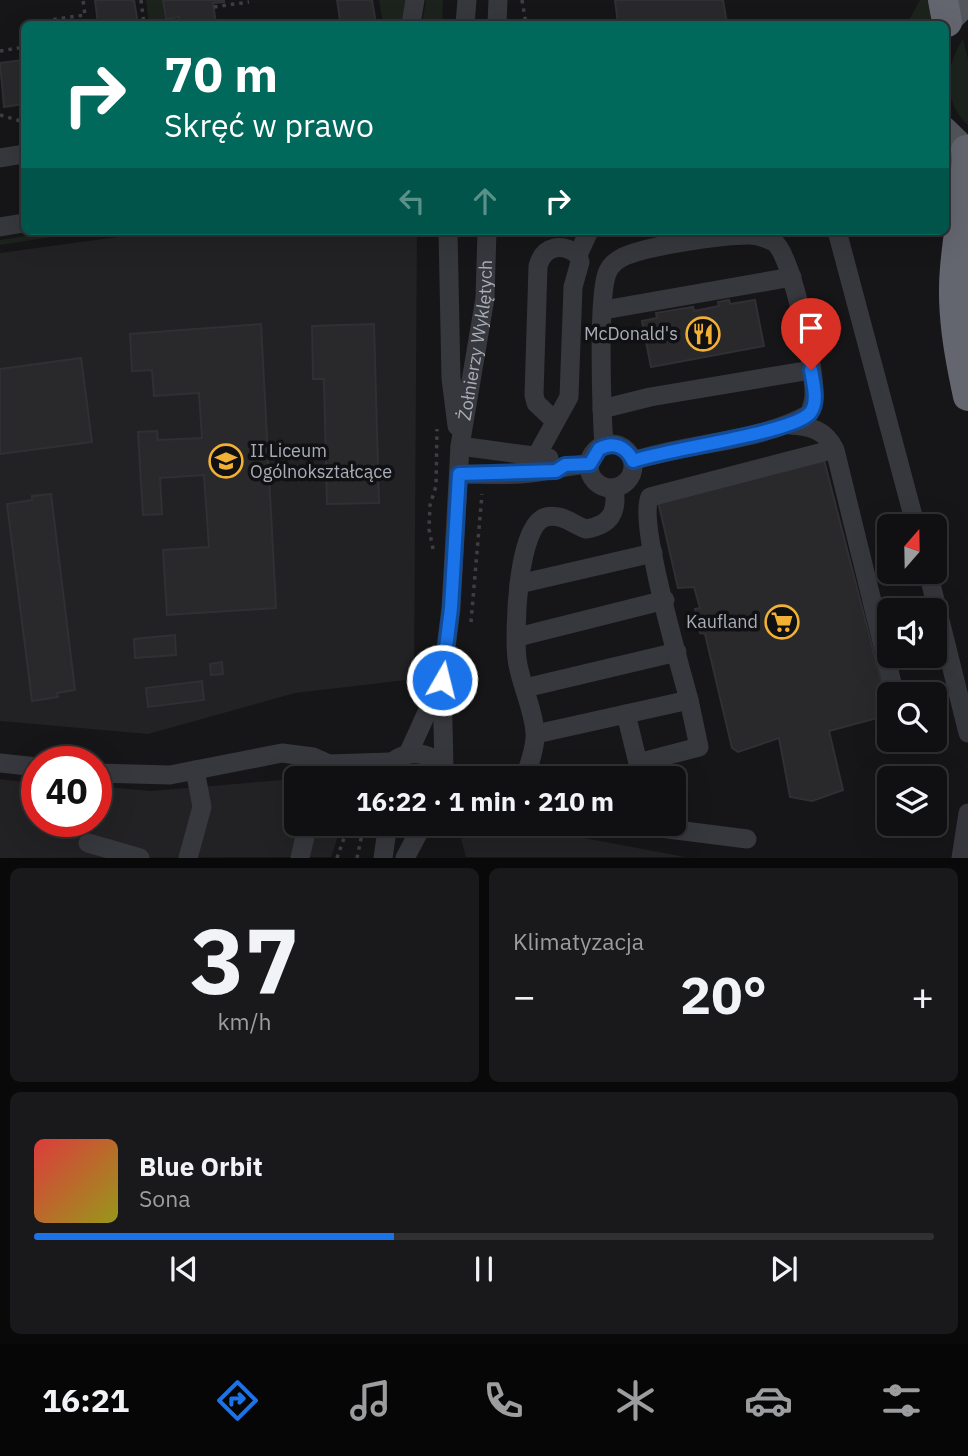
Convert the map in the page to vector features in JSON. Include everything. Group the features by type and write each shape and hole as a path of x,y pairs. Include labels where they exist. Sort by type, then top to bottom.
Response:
{"highway":[{"path":"967,151 967,173 955,270 954,315 968,396"}],"main road":[{"path":"949,133 967,151"}],"street":[{"path":"412,21 415,0"},
{"path":"465,21 467,0"},
{"path":"497,21 498,0"},
{"path":"0,158 21,154"},
{"path":"0,227 21,224"},
{"name":"Żołnierzy Wyklętych","path":"448,235 451,378 460,446"},
{"name":"Żołnierzy Wyklętych","path":"447,766 442,680 451,608 460,446 485,298 487,235"},
{"path":"578,255 587,235"},
{"path":"838,235 913,514"},
{"path":"604,446 602,409 605,284 614,264 631,254 735,237 760,237 779,247 792,277 815,393 833,446 892,682"},
{"path":"537,455 569,397 573,288 580,262 578,255 570,249 554,247 547,250 538,266 534,395 536,402 555,421"},
{"path":"604,310 792,277"},
{"path":"602,409 650,397 811,370"},
{"path":"790,425 809,414 815,393"},
{"path":"633,461 659,452 790,425 811,426 833,446"},
{"path":"460,446 537,455 565,465 590,464"},
{"path":"614,488 596,482 590,464 594,453 604,446 619,446 633,461"},
{"path":"649,766 699,747 653,552 646,503 655,493 833,446"},
{"path":"614,488 631,475 633,461"},
{"path":"459,474 526,474 556,471 565,465"},
{"path":"527,766 536,734 517,658 519,584 528,533 534,522 555,516 586,529 596,527 612,517 616,500 614,488"},
{"path":"519,584 653,552"},
{"path":"931,584 968,733"},
{"path":"518,637 665,600"},
{"path":"525,688 677,652"},
{"name":"Żołnierzy Wyklętych","path":"393,765 442,680"},
{"path":"536,734 689,700"},
{"path":"626,713 635,766"},
{"path":"112,773 170,775 282,753 313,757 332,766"},
{"path":"329,764 393,765 425,755 438,766"},
{"path":"0,763 21,765"},
{"path":"188,858 202,807 195,770"},
{"path":"961,858 968,813"},
{"path":"686,831 747,839"},
{"path":"300,858 305,836"},
{"path":"383,858 386,836"},
{"path":"405,858 418,836"},
{"path":"88,843 140,858"}],"path":[{"path":"49,21 85,15 83,0"},
{"path":"141,0 144,21"},
{"path":"522,0 526,21"},
{"path":"214,7 249,2"},
{"path":"0,51 21,48"},
{"path":"0,115 21,121"},
{"path":"434,551 429,529 430,505 436,486 437,419"},
{"path":"337,858 345,836"},
{"path":"357,858 362,836"}],"shaded area":[{"path":"146,0 162,0 165,21 149,21"},
{"path":"379,0 406,0 403,21 382,21"},
{"path":"426,0 443,0 442,21 422,21"},
{"path":"920,0 930,0 930,21 909,21"},
{"path":"963,39 968,59 968,125 954,105 949,83 953,60"},
{"path":"32,235 64,235 0,245 0,240"},
{"path":"133,235 417,235 414,679 295,693 148,734 0,721 0,253"},
{"path":"0,779 21,782 21,837 112,837 112,787 151,791 282,780 284,836 338,836 331,857 0,858"},
{"path":"467,836 574,836 685,857 466,857 461,839"}],"building":[{"path":"95,0 134,0 138,21 98,21"},
{"path":"163,0 224,0 213,3 216,21 180,21 179,17 166,19"},
{"path":"337,0 372,0 376,21 332,21 340,20"},
{"path":"615,0 723,0 726,21 618,21"},
{"path":"21,60 21,104 4,107 0,63"},
{"name":"McDonald's","path":"729,300 730,304 755,300 764,346 651,367 642,321 657,318 656,313 693,307 694,311 719,306 718,302"},
{"path":"261,324 276,608 167,615 163,550 209,547 204,475 160,478 162,514 143,515 138,432 157,431 158,440 202,438 199,393 154,396 152,370 132,371 130,334"},
{"path":"374,324 379,503 327,504 324,379 313,379 312,326"},
{"path":"81,358 92,442 0,454 0,369"},
{"name":"Kaufland","path":"824,460 881,682 877,682 877,718 829,731 843,790 812,801 790,797 779,738 738,752 732,748 705,634 700,633 695,609 700,608 694,587 678,588 658,501"},
{"path":"51,494 75,690 57,693 58,697 32,701 7,504 32,500 32,496"},
{"path":"175,635 176,655 135,658 134,639"},
{"path":"222,662 223,674 211,675 210,664"},
{"path":"202,681 204,700 148,707 146,688"}],"place":[{"name":"McDonald's","path":"703,334"},
{"name":"II Liceum Ogólnokształcące","path":"226,461"},
{"name":"Kaufland","path":"782,622"}],"route":[{"path":"442,680 451,608 459,474 556,471 565,465 590,464 594,453 611,445 625,449 633,461 659,452 790,425 809,414 813,405 815,393 811,370"}]}
